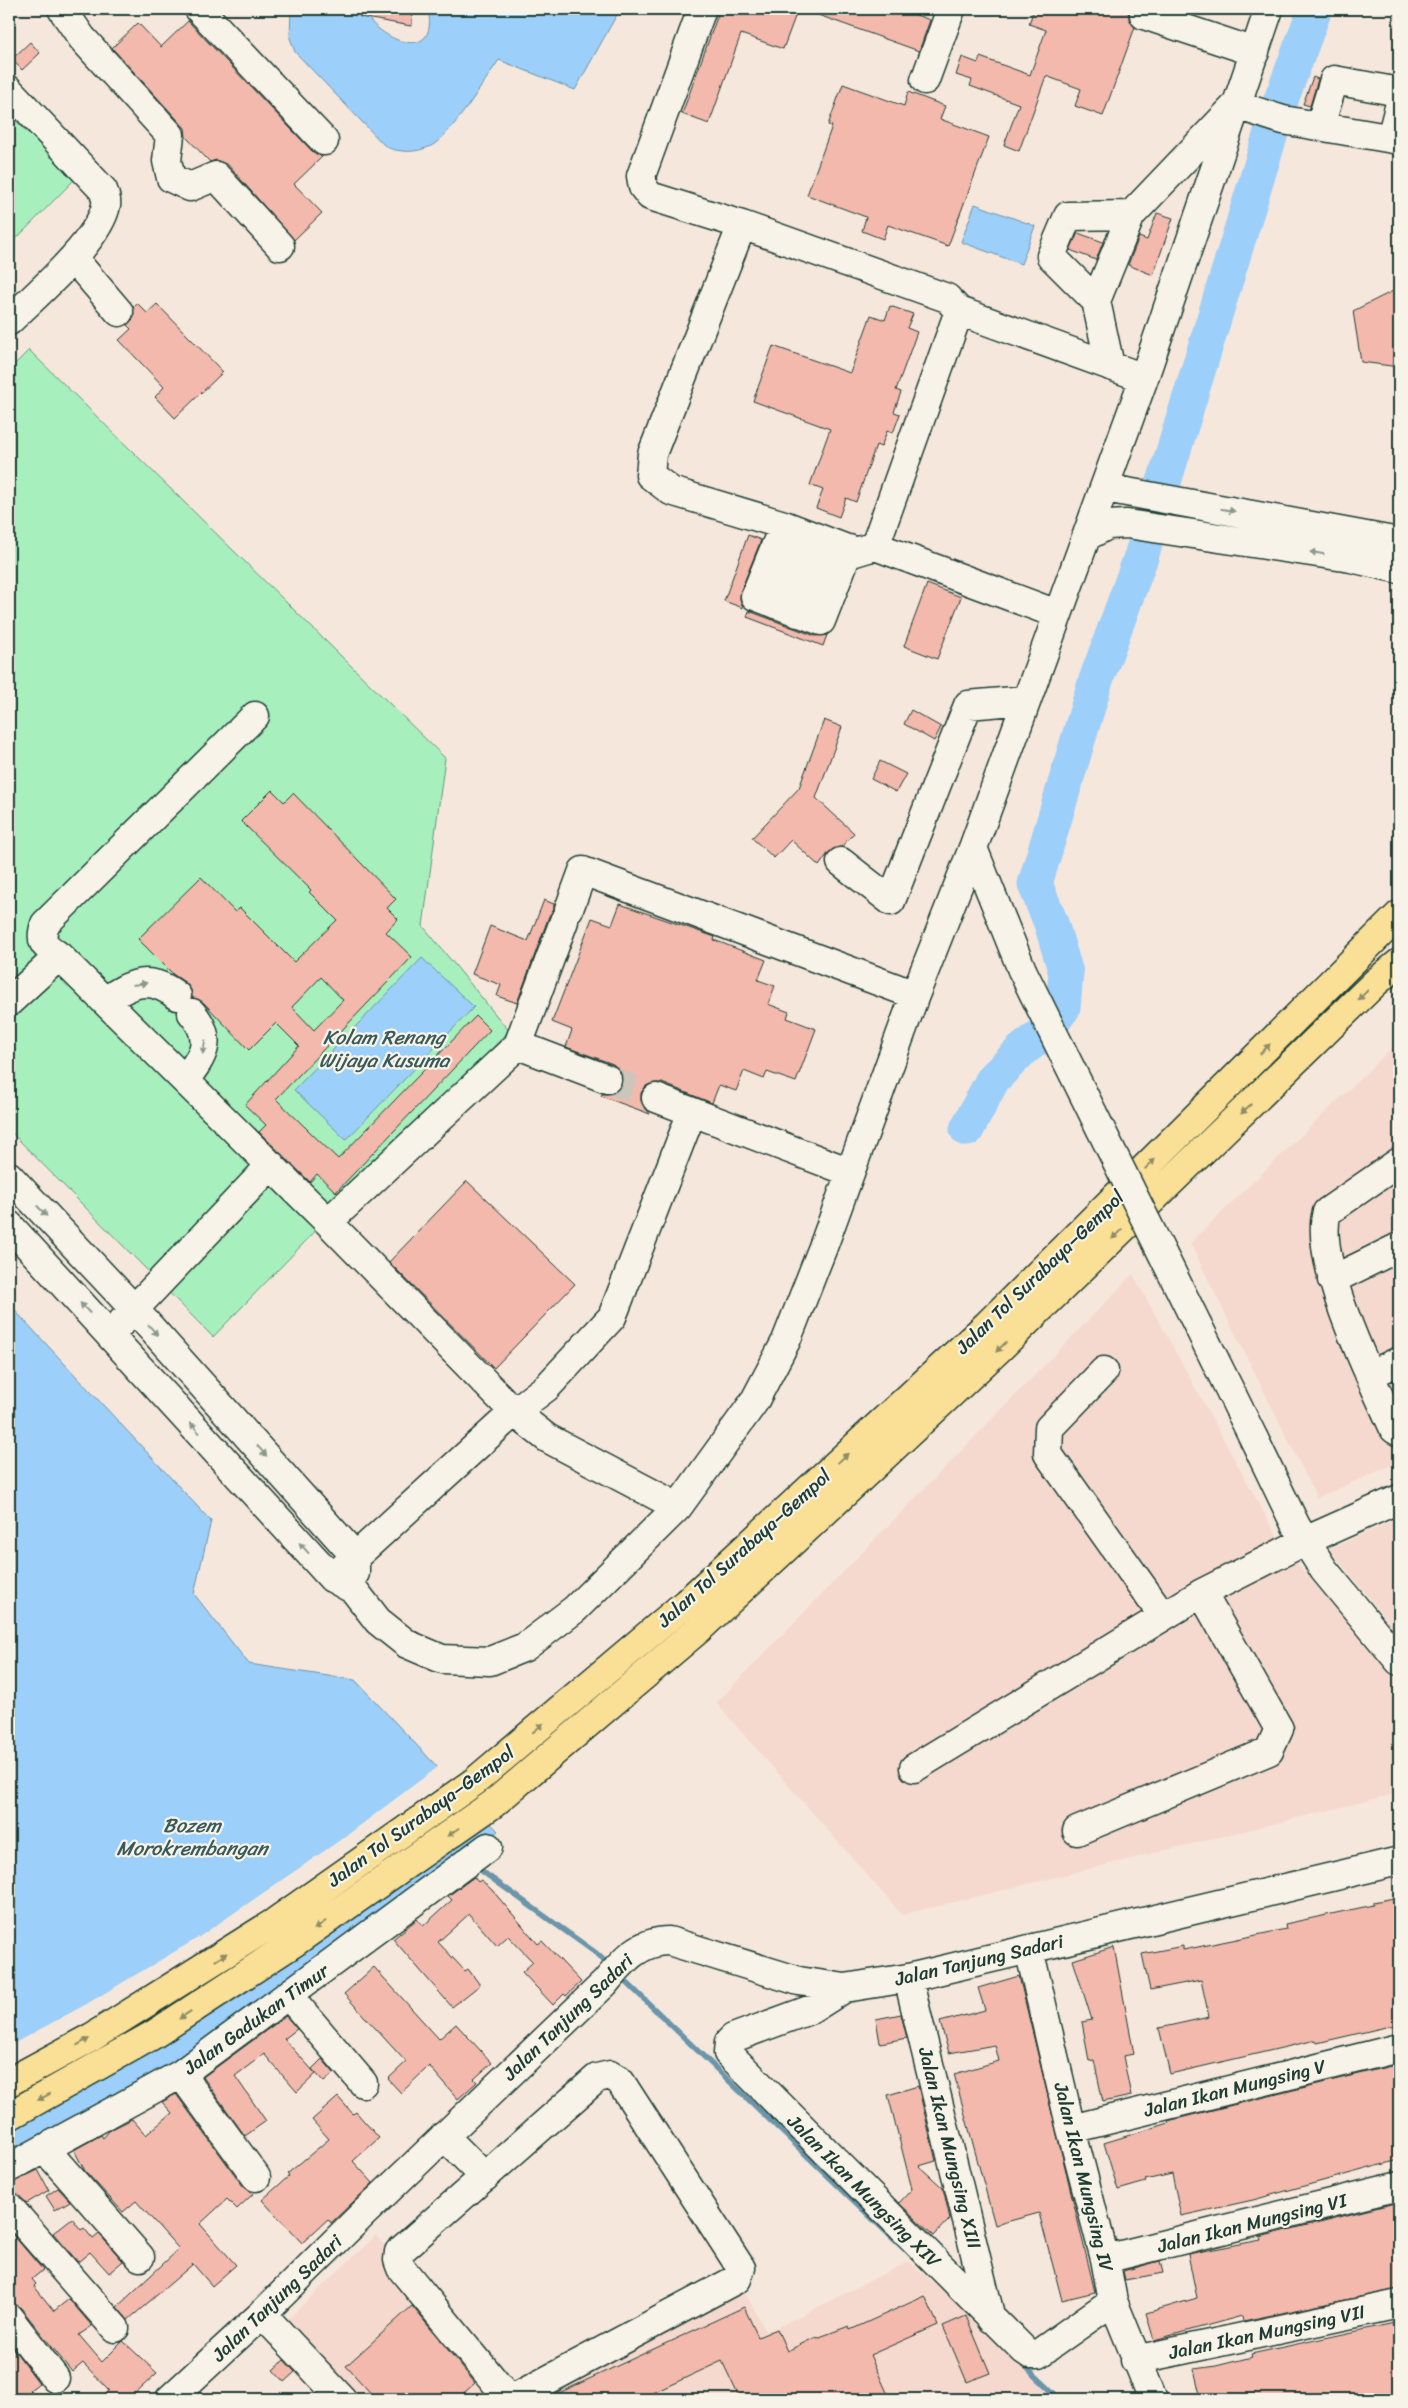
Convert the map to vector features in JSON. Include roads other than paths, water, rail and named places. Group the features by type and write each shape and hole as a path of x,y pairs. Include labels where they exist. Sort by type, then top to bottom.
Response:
{"highway":[{"name":"Jalan Tol Surabaya–Gempol","path":"9,2082 92,2037 275,1922 474,1782 686,1603 987,1325 1399,915"},
{"name":"Jalan Tol Surabaya–Gempol","path":"9,2116 153,2035 295,1942 493,1804 707,1622 1000,1348 1376,982 1399,963"}],"street":[{"path":"62,9 82,38 170,135 167,161 172,178 190,187 216,176 280,246"},
{"path":"198,9 324,141"},
{"path":"702,9 642,176 643,187 650,196 742,225 947,298 959,311 1144,378"},
{"path":"926,80 951,9"},
{"path":"9,1225 378,1621 407,1644 442,1659 490,1661 525,1647 575,1610 678,1507 754,1402 786,1341 915,995 973,848 1243,108 1255,52 1269,9"},
{"path":"1144,15 1255,52"},
{"path":"1320,126 1334,80 1399,92"},
{"path":"9,90 104,190 107,204 102,220 73,258 9,321"},
{"path":"1243,108 1284,120 1395,139 1399,107"},
{"path":"1096,301 1131,215 1243,108"},
{"path":"1110,366 1096,301 1052,256 1068,216 1131,215"},
{"path":"742,225 652,454 650,475 671,491 855,552 875,546 1057,614"},
{"path":"73,258 119,312"},
{"path":"875,546 959,311"},
{"path":"1105,488 1180,502 1352,546 1399,569"},
{"path":"1087,536 1108,525 1127,524 1352,546 1399,542"},
{"path":"817,538 821,621 788,609 817,538"},
{"path":"841,862 891,901 968,705 1026,700"},
{"path":"255,716 45,924 41,936 45,945 59,956 271,1165 514,1412 547,1438 678,1507"},
{"path":"973,848 1022,970 1296,1526 1324,1570 1399,1661"},
{"path":"328,1222 518,1044 583,871 915,995"},
{"path":"9,1002 59,956"},
{"path":"104,1001 126,986 147,982 164,986 185,1005 202,1024 206,1038 202,1058 185,1080"},
{"path":"518,1044 607,1079"},
{"path":"656,1098 850,1172"},
{"path":"343,1584 355,1556 514,1412 547,1387 612,1317 692,1112"},
{"path":"1399,1162 1327,1212 1324,1224 1332,1280 1370,1375 1394,1429 1399,1432"},
{"path":"110,1334 271,1165"},
{"path":"9,1176 134,1309 355,1556"},
{"path":"1332,1280 1399,1247"},
{"path":"1370,1375 1399,1361"},
{"path":"1104,1371 1049,1428 1048,1454 1163,1616"},
{"path":"914,1768 1202,1593 1305,1541 1399,1499"},
{"path":"1077,1831 1269,1751 1274,1744 1279,1729 1202,1593"},
{"name":"Jalan Gadukan Timur","path":"9,2168 181,2074 289,1996 478,1854"},
{"name":"Jalan Tanjung Sadari","path":"170,2399 262,2314 444,2136 605,1983 637,1949 656,1941 669,1941 799,1981 845,1988 908,1978 1399,1861"},
{"name":"Jalan Ikan Mungsing IV","path":"1029,1950 1071,2129 1105,2259 1113,2301 1135,2360 1153,2399"},
{"name":"Jalan Ikan Mungsing XIII","path":"908,1978 992,2319"},
{"name":"Jalan Ikan Mungsing XIV","path":"845,1988 812,2009 733,2038 729,2042 728,2053 992,2319 1030,2354 1038,2354 1113,2301"},
{"path":"289,1996 363,2083"},
{"name":"Jalan Ikan Mungsing V","path":"1071,2129 1399,2048"},
{"path":"181,2074 256,2177"},
{"path":"610,2075 620,2081 740,2268 737,2279 510,2399 401,2268 398,2260 399,2252 597,2078 610,2075"},
{"path":"444,2136 485,2177"},
{"path":"45,2148 140,2257"},
{"name":"Jalan Ikan Mungsing VI","path":"1105,2259 1399,2186"},
{"path":"9,2207 115,2328"},
{"name":"Jalan Ikan Mungsing VII","path":"1135,2360 1399,2304"},
{"path":"262,2314 342,2399"},
{"path":"9,2318 55,2378"}],"water":[{"path":"291,9 363,9 380,30 392,38 405,42 416,42 425,37 429,27 428,9 620,9 575,90 499,60 458,120 448,131 431,146 409,151 386,147 295,52 290,38"},
{"path":"975,204 1035,226 1021,264 961,242"},
{"name":"Kolam Renang Wijaya Kusuma","path":"422,958 474,1007 346,1140 294,1090"},
{"name":"Bozem Morokrembangan","path":"9,1304 211,1521 194,1594 249,1664 355,1680 498,1831 469,1856 186,2067 9,2159"}],"waterway":[{"path":"967,1129 993,1079 1021,1051 1044,1033 1063,1008 1066,973 1051,923 1035,884 1096,680 1141,557 1281,100 1315,9"},
{"path":"477,1865 483,1872 596,1953 610,1966"},
{"path":"620,1976 904,2249"},
{"path":"1022,2363 1060,2399"}],"tunnel":[{"path":"607,1079 656,1098"}]}
